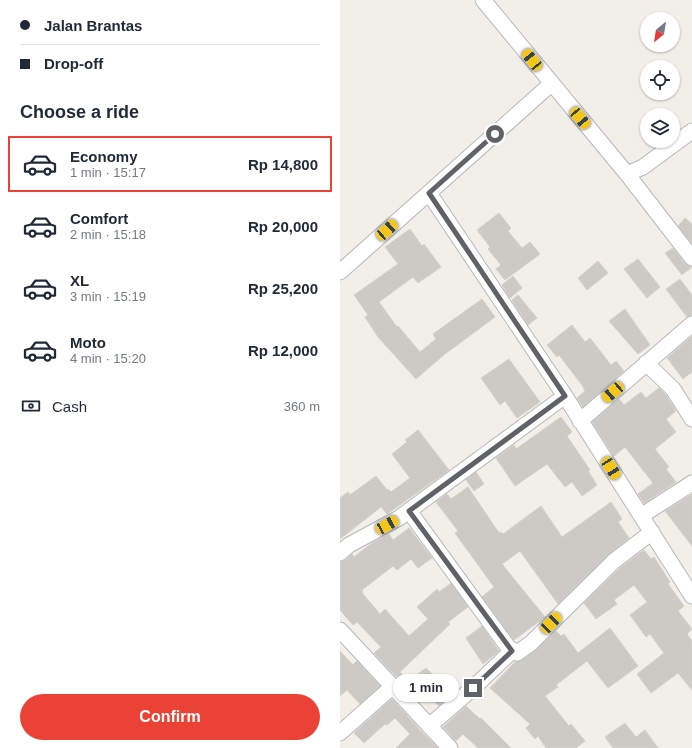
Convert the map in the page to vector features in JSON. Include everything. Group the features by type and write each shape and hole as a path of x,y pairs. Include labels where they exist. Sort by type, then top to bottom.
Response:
{"street":[{"path":"483,0 551,84 628,174 692,258"},
{"path":"340,272 551,84"},
{"path":"628,174 644,167 692,131"},
{"path":"429,193 565,396 692,596"},
{"path":"580,421 692,324"},
{"path":"646,364 673,389 692,418"},
{"path":"340,552 349,545 409,511 565,396"},
{"path":"642,516 692,483"},
{"path":"409,511 512,651 517,653 521,652 530,644 614,561 652,532"},
{"path":"340,630 450,748"},
{"path":"429,726 473,688 512,651"},
{"path":"340,733 392,687"}],"building":[{"path":"499,213 511,228 508,231 522,248 530,242 540,254 505,280 496,269 501,265 488,249 490,247 477,230"},
{"path":"685,218 692,224 692,243 678,226"},
{"path":"410,229 422,246 424,244 441,267 418,283 413,277 379,302 397,327 398,326 420,352 436,339 433,334 482,299 495,317 445,354 416,379 378,337 365,317 368,315 354,295 398,264 385,247"},
{"path":"673,248 685,264 692,267 682,275 665,253"},
{"path":"638,259 660,287 647,298 624,269"},
{"path":"598,261 608,273 587,290 578,278"},
{"path":"513,276 522,288 510,298 502,285"},
{"path":"680,279 692,295 692,315 687,317 666,289"},
{"path":"518,295 537,318 528,325 512,300"},
{"path":"625,309 650,345 638,354 609,321"},
{"path":"572,325 585,342 590,338 611,365 616,361 624,371 583,407 577,398 585,391 582,385 559,355 557,357 547,345"},
{"path":"692,336 692,372 683,379 667,358"},
{"path":"509,359 540,402 517,418 505,401 500,405 481,378"},
{"path":"659,388 666,395 676,411 666,419 676,432 655,449 669,467 666,469 676,482 644,503 638,494 653,483 625,447 614,456 592,422 619,399 624,405 641,392 646,398"},
{"path":"561,417 572,432 567,436 590,470 588,471 597,485 582,496 572,482 565,487 547,464 515,486 496,458 514,445 516,449"},
{"path":"418,430 449,470 387,514 381,507 340,539 340,498 348,492 350,495 376,476 387,490 388,489 391,492 410,478 392,454 407,442 405,440"},
{"path":"476,472 484,484 474,491 466,480"},
{"path":"468,487 499,533 501,532 503,534 541,506 562,537 611,502 622,519 618,522 629,538 608,555 558,604 520,551 502,564 545,617 514,640 482,597 494,587 455,533 458,531 436,502 447,494 451,499"},
{"path":"692,494 692,546 665,511"},
{"path":"409,528 432,558 418,568 411,559 397,570 393,566 362,590 363,594 380,614 385,609 409,636 428,619 417,607 437,589 439,592 451,583 468,607 448,622 450,624 400,672 409,684 406,687 374,653 381,647 357,622 353,625 340,610 340,562 346,560 352,554 354,557 372,543 389,534 393,540"},
{"path":"644,550 651,559 654,557 670,582 668,584 684,606 678,611 692,629 687,634 692,641 692,690 678,673 651,693 637,674 664,653 650,634 646,637 630,615 647,602 634,585 614,600 617,604 596,619 584,603 620,568"},
{"path":"482,626 499,651 483,664 466,638"},
{"path":"610,628 638,666 608,688 587,661 556,685 558,687 545,696 569,726 571,724 585,741 576,748 546,748 538,736 535,739 526,728 530,724 490,688 515,662 522,660 535,651 556,631 561,636 564,634 578,653"},
{"path":"340,651 353,665 357,661 380,686 360,704 347,690 340,696"},
{"path":"426,668 453,694 439,706 411,679"},
{"path":"392,699 438,748 396,748 410,734 395,718 387,725 385,724 364,743 354,733"},
{"path":"466,706 480,719 481,718 511,748 478,748 463,734 456,741 443,727"},
{"path":"625,723 636,737 645,730 658,748 613,748 605,737"}],"route":[{"path":"473,688 512,651 409,511 565,396 429,193 495,134"}]}
